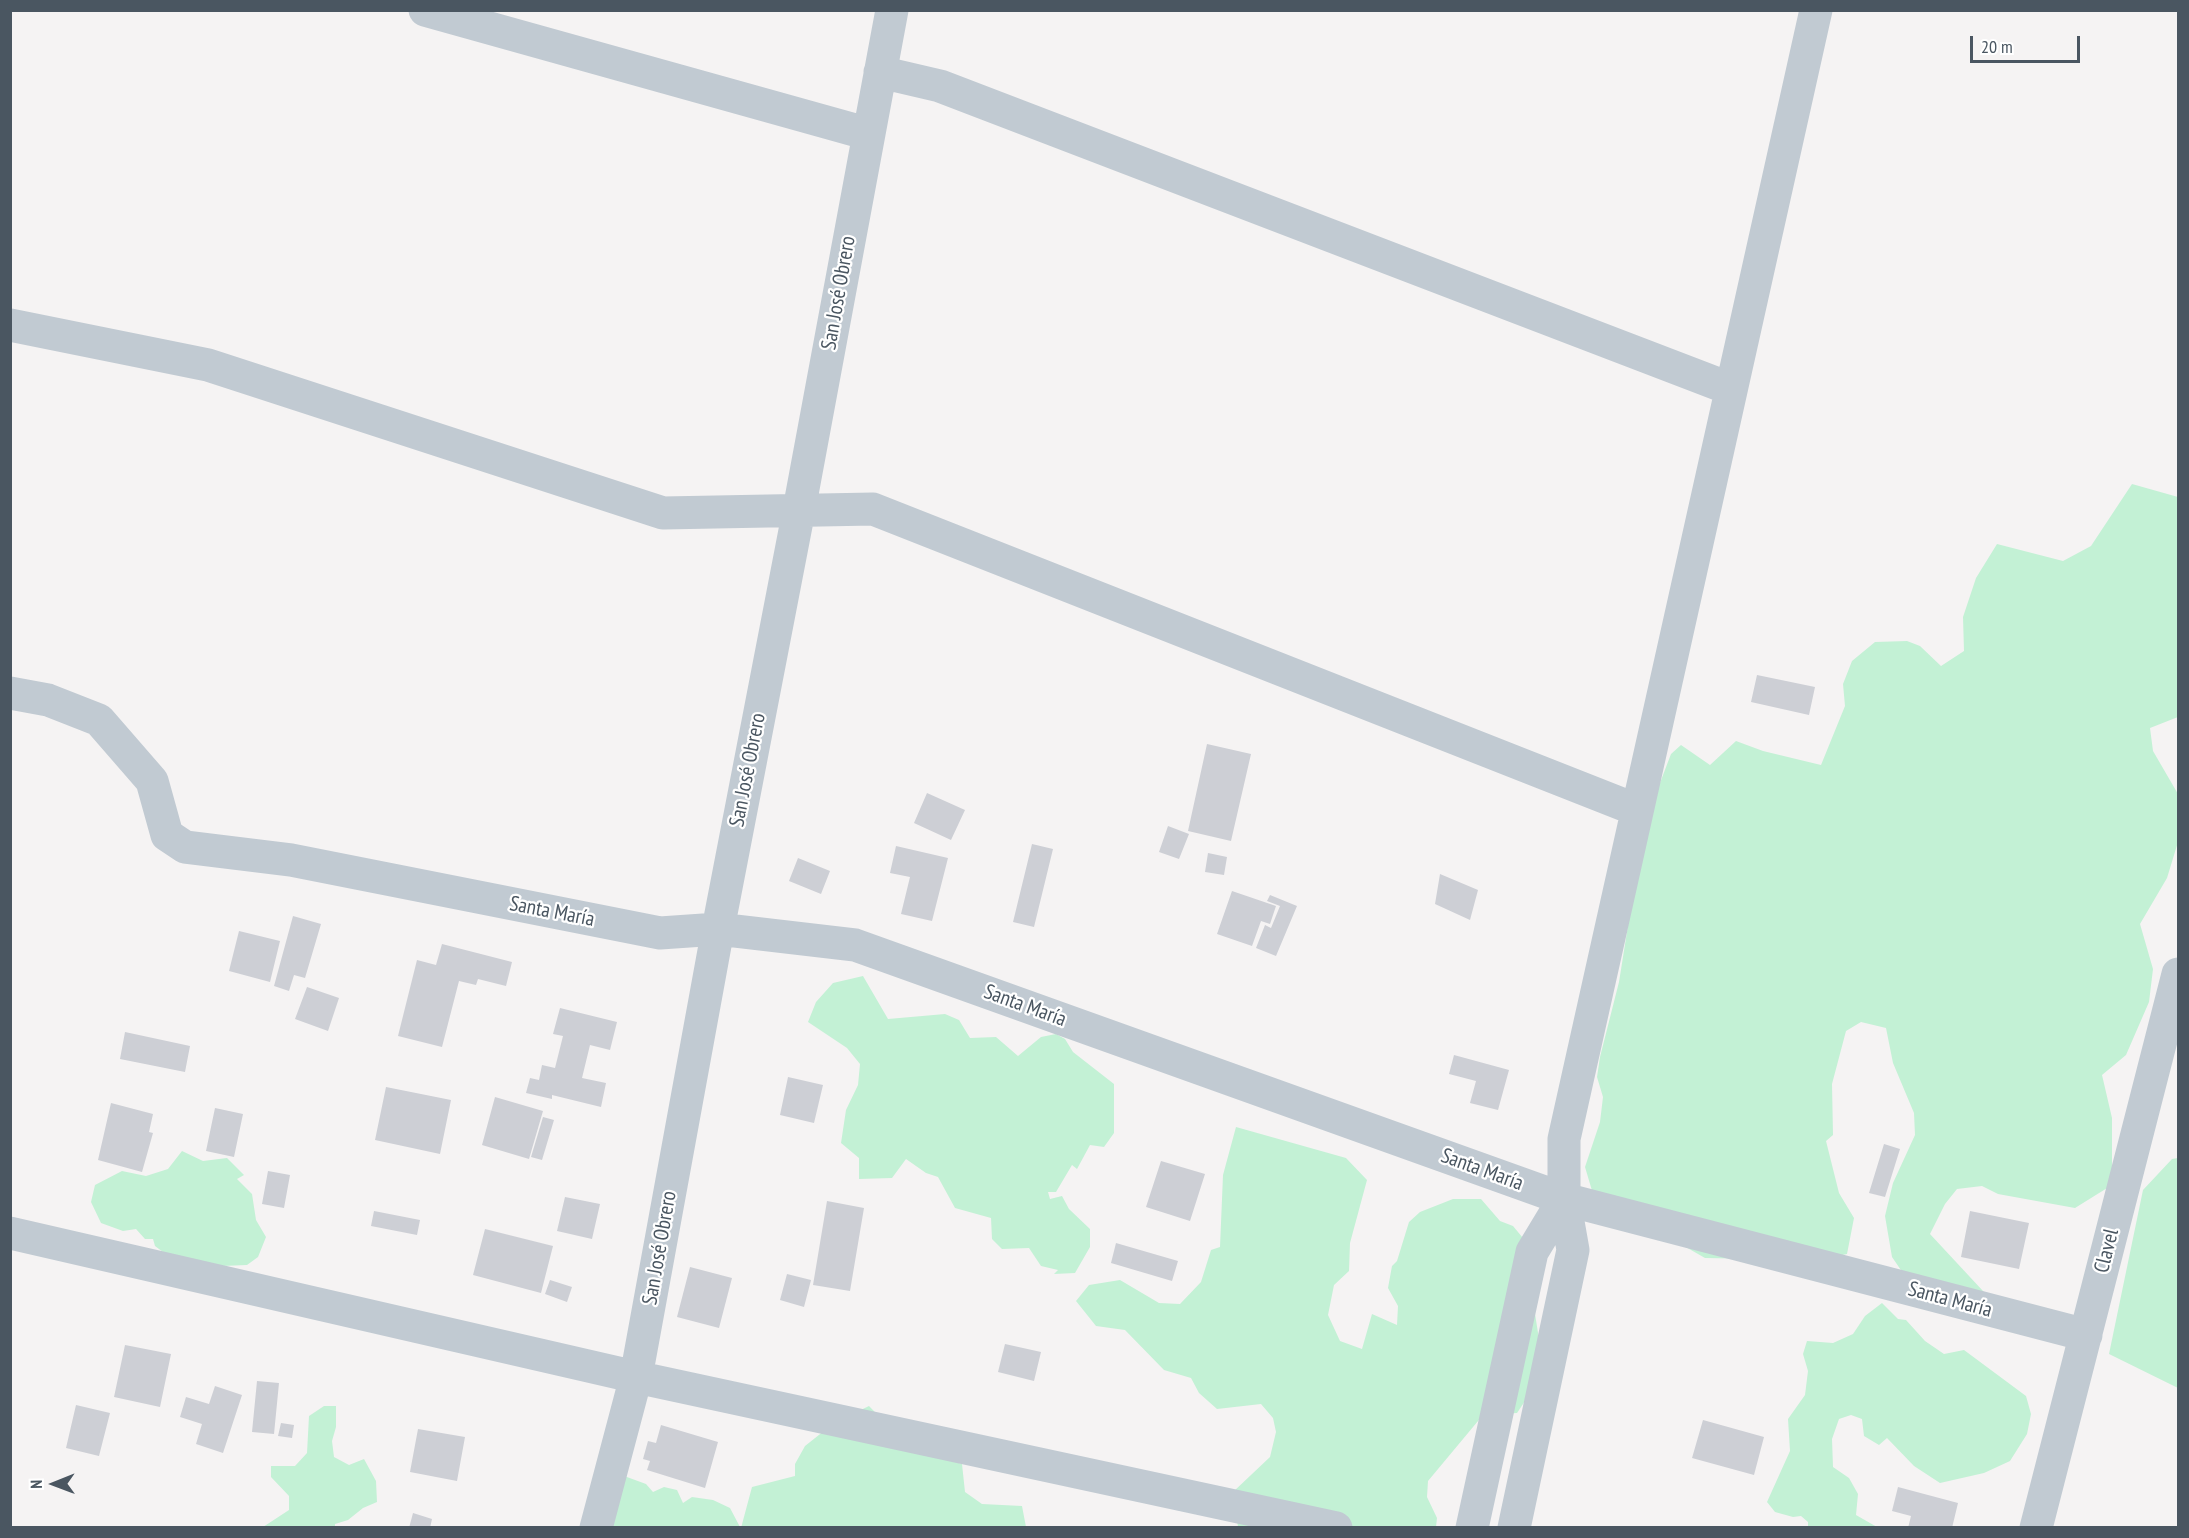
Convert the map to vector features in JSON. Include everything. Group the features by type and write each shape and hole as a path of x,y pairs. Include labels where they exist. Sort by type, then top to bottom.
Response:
{"street":[{"path":"424,10 869,134"},
{"name":"San José Obrero","path":"596,1527 636,1377 718,929 800,510 892,10"},
{"path":"1514,1527 1573,1250 1564,1199 1564,1139 1816,10"},
{"path":"880,72 940,86 1731,389"},
{"path":"10,325 208,365 663,513 873,509 1637,810"},
{"name":"Santa María","path":"10,693 48,700 99,720 152,781 167,835 184,847 291,860 660,933 718,929 855,945 1564,1199 2085,1335"},
{"name":"Clavel","path":"2036,1527 2178,974"},
{"path":"1472,1527 1532,1252 1564,1199"},
{"path":"10,1233 636,1377 1336,1527"}],"green space":[{"path":"2132,484 2178,497 2178,717 2150,728 2153,751 2178,794 2178,842 2167,878 2140,924 2153,969 2149,1002 2126,1055 2102,1075 2112,1118 2112,1185 2075,1208 1998,1194 1982,1186 1957,1189 1945,1204 1930,1234 1996,1305 1922,1301 1892,1257 1885,1216 1893,1183 1915,1135 1914,1113 1893,1063 1886,1028 1861,1022 1846,1031 1832,1084 1833,1135 1826,1141 1839,1193 1854,1218 1847,1254 1820,1260 1705,1258 1593,1194 1585,1167 1600,1122 1603,1097 1597,1077 1600,1057 1619,982 1644,825 1671,754 1681,745 1710,765 1736,741 1763,751 1821,765 1845,706 1843,684 1852,661 1875,642 1907,641 1920,646 1941,666 1964,651 1963,617 1976,578 1997,544 2063,561 2091,546"},
{"path":"863,976 888,1019 945,1014 959,1020 970,1038 996,1037 1018,1056 1041,1037 1056,1034 1065,1039 1073,1052 1114,1084 1114,1133 1104,1147 1090,1145 1077,1169 1072,1165 1056,1192 1048,1192 1050,1199 1062,1196 1069,1209 1090,1229 1090,1247 1075,1273 1054,1274 1058,1270 1041,1266 1029,1248 1002,1249 992,1239 991,1218 955,1208 938,1177 926,1173 906,1159 892,1178 859,1179 859,1158 841,1143 846,1110 858,1085 860,1064 847,1048 808,1022 816,1002 833,983"},
{"path":"1236,1127 1346,1158 1367,1180 1350,1243 1349,1271 1334,1285 1328,1315 1340,1341 1362,1349 1372,1314 1397,1325 1398,1306 1388,1288 1392,1266 1397,1261 1409,1222 1420,1212 1453,1199 1481,1199 1500,1221 1513,1226 1523,1238 1539,1339 1533,1389 1517,1413 1483,1415 1428,1481 1427,1497 1437,1518 1436,1527 1238,1527 1233,1492 1270,1457 1276,1432 1273,1418 1261,1404 1217,1409 1199,1393 1191,1378 1164,1370 1125,1330 1096,1326 1076,1301 1089,1285 1120,1280 1159,1303 1180,1304 1201,1282 1211,1250 1220,1247 1223,1175"},
{"path":"182,1151 203,1161 227,1158 244,1175 237,1179 252,1194 256,1220 266,1237 258,1257 247,1265 222,1266 167,1255 155,1246 153,1239 145,1239 136,1229 123,1231 101,1223 91,1202 95,1185 122,1171 146,1176 168,1169"},
{"path":"2178,1158 2178,1388 2109,1354 2143,1190 2172,1159"},
{"path":"1882,1303 1898,1319 1906,1320 1925,1341 1944,1354 1964,1350 2026,1396 2031,1414 2027,1434 2010,1461 1984,1473 1940,1483 1914,1466 1887,1438 1879,1445 1864,1436 1862,1419 1851,1415 1839,1419 1832,1439 1833,1467 1849,1478 1858,1494 1856,1515 1877,1527 1808,1527 1808,1522 1801,1516 1793,1517 1775,1512 1767,1502 1790,1451 1788,1419 1805,1395 1808,1371 1803,1354 1807,1341 1833,1343 1853,1334 1865,1316"},
{"path":"324,1406 336,1406 336,1427 332,1441 334,1457 349,1465 364,1459 376,1481 377,1502 363,1508 348,1520 335,1524 335,1527 263,1527 289,1510 289,1496 271,1477 271,1466 295,1466 307,1453 309,1416"},
{"path":"869,1406 910,1448 962,1464 965,1492 982,1504 1022,1506 1026,1527 741,1528 752,1487 795,1476 795,1464 805,1446 834,1423"},
{"path":"616,1473 646,1484 653,1492 664,1487 677,1490 683,1503 692,1497 713,1500 730,1508 740,1527 588,1527"}],"building":[{"path":"1757,675 1815,687 1809,715 1751,702"},
{"path":"1207,744 1251,754 1231,841 1188,831"},
{"path":"927,793 965,810 951,840 914,823"},
{"path":"1168,826 1189,834 1179,859 1159,852"},
{"path":"1032,844 1053,849 1034,927 1013,922"},
{"path":"896,846 948,858 932,921 901,914 910,877 890,873"},
{"path":"1208,853 1227,857 1224,875 1205,872"},
{"path":"798,858 830,871 821,894 789,881"},
{"path":"1440,874 1478,890 1470,920 1435,904"},
{"path":"1232,891 1276,906 1270,924 1261,921 1252,946 1217,934"},
{"path":"1270,895 1297,906 1276,956 1256,948 1265,925 1271,928 1280,906 1267,901"},
{"path":"293,916 321,924 305,978 294,975 289,991 274,986"},
{"path":"239,931 280,941 270,982 229,971"},
{"path":"442,944 512,962 506,986 478,979 476,985 459,981 442,1047 398,1036 417,960 436,965"},
{"path":"307,987 339,998 328,1031 295,1019"},
{"path":"560,1008 617,1022 610,1050 590,1045 582,1078 606,1083 601,1107 552,1095 552,1099 526,1093 530,1078 539,1080 542,1065 555,1068 563,1036 553,1034"},
{"path":"125,1032 190,1046 185,1072 120,1059"},
{"path":"1454,1055 1509,1070 1498,1110 1470,1103 1476,1081 1449,1074"},
{"path":"788,1077 823,1085 814,1123 780,1115"},
{"path":"386,1087 451,1100 440,1154 375,1140"},
{"path":"495,1097 543,1111 529,1159 482,1145"},
{"path":"111,1103 153,1114 149,1132 153,1133 142,1172 98,1160"},
{"path":"215,1108 243,1114 234,1157 206,1151"},
{"path":"543,1117 554,1120 542,1160 531,1157"},
{"path":"1884,1144 1900,1149 1885,1197 1869,1193"},
{"path":"1161,1161 1205,1174 1190,1221 1146,1207"},
{"path":"268,1171 290,1175 284,1208 262,1204"},
{"path":"565,1197 600,1204 592,1239 557,1231"},
{"path":"827,1201 864,1208 850,1291 813,1285"},
{"path":"374,1211 420,1220 417,1235 371,1226"},
{"path":"1970,1211 2029,1223 2019,1269 1961,1257"},
{"path":"485,1229 553,1246 541,1293 473,1275"},
{"path":"1116,1243 1178,1261 1172,1281 1111,1263"},
{"path":"690,1267 732,1278 719,1328 677,1317"},
{"path":"787,1274 811,1280 804,1307 780,1300"},
{"path":"550,1280 572,1287 567,1302 545,1294"},
{"path":"1005,1344 1041,1352 1034,1381 998,1372"},
{"path":"125,1345 171,1354 160,1407 114,1397"},
{"path":"257,1381 279,1383 274,1434 252,1432"},
{"path":"215,1386 242,1395 223,1453 196,1444 202,1424 180,1417 186,1397 209,1404"},
{"path":"76,1405 110,1413 99,1456 66,1448"},
{"path":"1703,1420 1764,1437 1754,1475 1692,1458"},
{"path":"281,1423 294,1425 292,1438 278,1436"},
{"path":"661,1425 718,1442 705,1488 647,1470 650,1461 643,1459 648,1441 656,1443"},
{"path":"418,1429 465,1437 457,1481 410,1472"},
{"path":"1898,1487 1958,1503 1952,1528 1908,1528 1911,1516 1892,1511"},
{"path":"413,1513 432,1519 430,1528 409,1528"}]}
